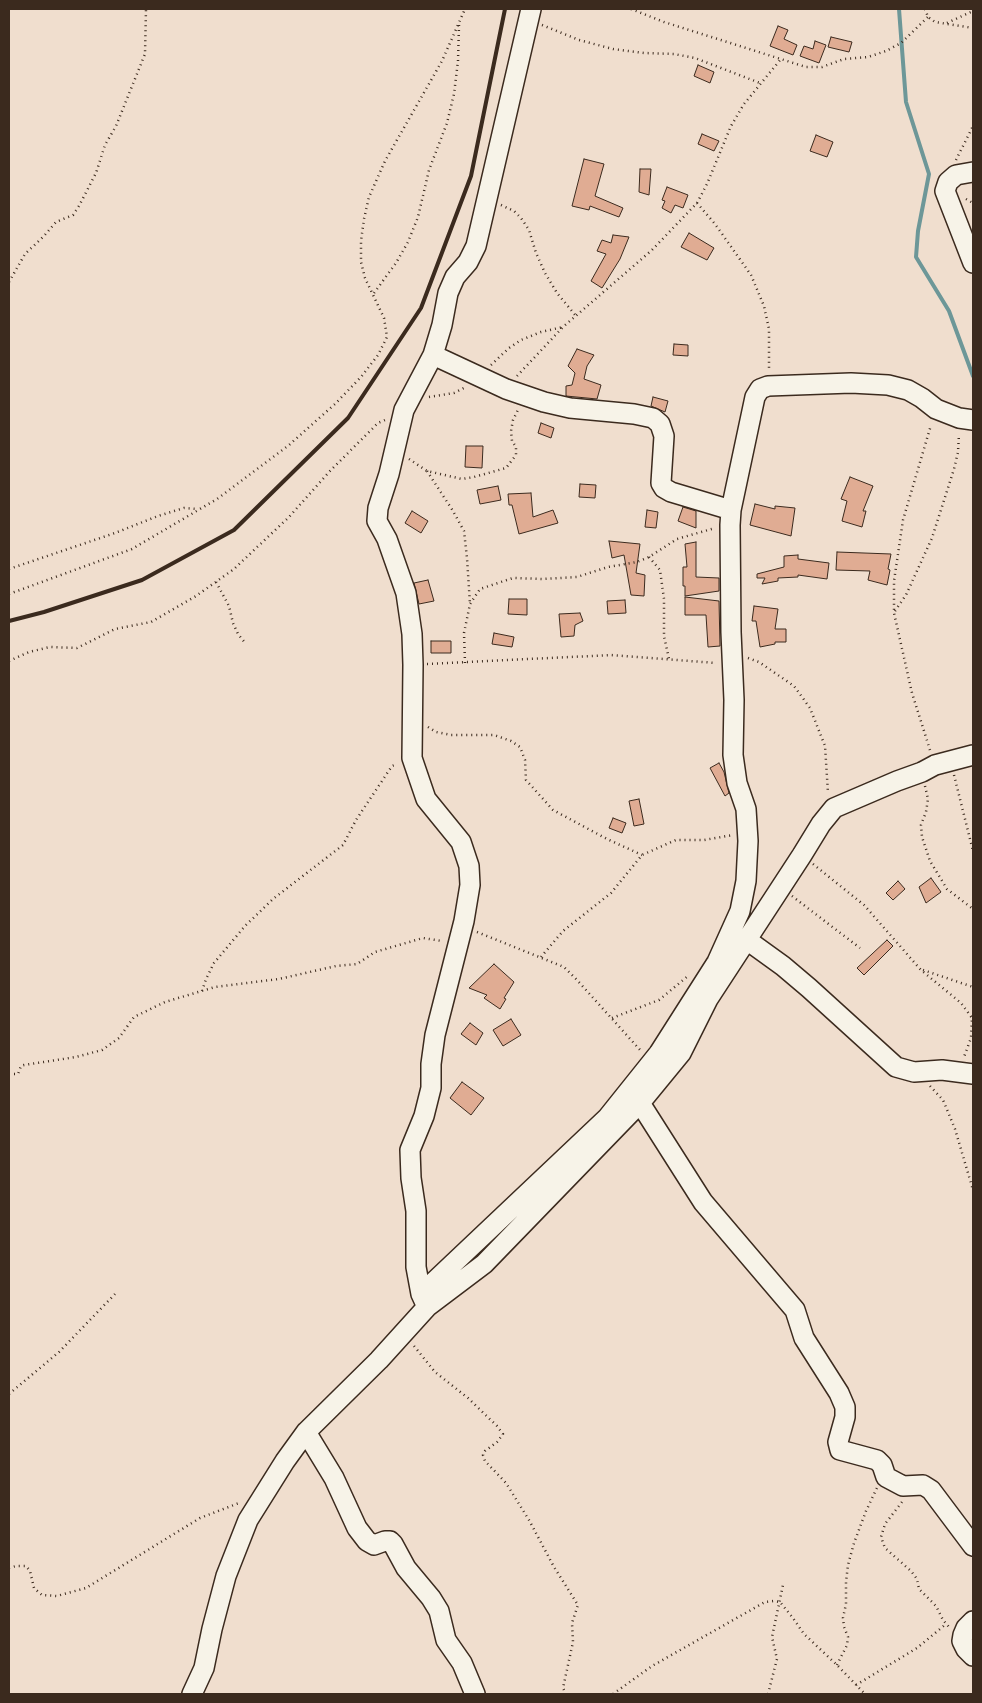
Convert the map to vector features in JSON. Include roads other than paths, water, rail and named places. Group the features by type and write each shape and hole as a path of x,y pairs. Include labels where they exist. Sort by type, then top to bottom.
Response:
{"street":[{"path":"424,1301 416,1267 416,1211 411,1178 410,1150 424,1116 431,1088 431,1064 435,1035 464,921 470,885 469,866 461,842 426,799 412,758 412,634 406,592 387,539 377,521 378,508 396,450 404,410 433,356 442,325 448,293 455,277 468,262 476,246 530,14"},
{"path":"973,172 956,175 948,182 946,191 973,263"},
{"path":"433,356 506,389 544,402 570,408 634,414 652,418 660,424 664,436 661,483 664,488 731,517"},
{"path":"192,1694 204,1668 226,1576 248,1520 306,1432 403,1333 424,1301 608,1118 652,1063 713,968 740,911 746,882 747,833 746,808 737,783 733,755 731,517 755,397 760,390 768,386 851,383 888,385 908,390 936,409 966,419"},
{"path":"424,1301 484,1264 640,1103 681,1053 708,999 821,824 834,808 936,766 973,755"},
{"path":"746,940 783,966 809,988 896,1067 914,1072 942,1070 966,1072"},
{"path":"640,1103 703,1202 795,1310 804,1338 839,1393 845,1407 845,1417 840,1428 838,1448 844,1452 877,1460 882,1465 886,1477 903,1486 923,1485 931,1490 973,1546"},
{"path":"306,1432 334,1478 358,1528 367,1541 374,1545 390,1541 406,1568 431,1598 439,1611 446,1640 462,1663 475,1694"},
{"path":"973,1622 962,1634 962,1641 966,1649 973,1656"}],"waterway":[{"path":"899,9 906,102 929,174 918,231 916,257 949,311 973,376"}],"railway":[{"path":"9,621 44,612 142,580 234,530 348,418 421,308 471,176 505,9"}]}
